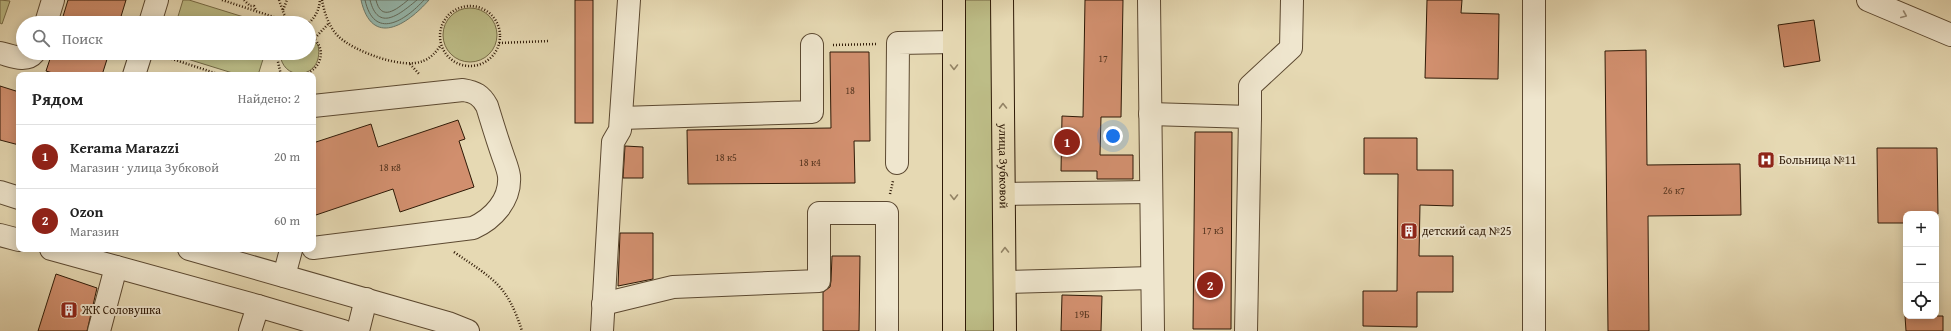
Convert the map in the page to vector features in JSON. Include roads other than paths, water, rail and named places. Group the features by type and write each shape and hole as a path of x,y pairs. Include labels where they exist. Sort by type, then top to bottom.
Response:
{"main road":[{"path":"954,0 954,331"},
{"name":"улица Зубковой","path":"1002,0 1006,331"}],"street":[{"path":"48,16 53,0"},
{"path":"152,16 157,0"},
{"path":"602,331 613,142 620,130 628,0"},
{"path":"1149,0 1153,331"},
{"path":"1246,331 1250,86 1291,48 1292,0"},
{"path":"1534,0 1534,331"},
{"path":"1868,0 1951,34"},
{"path":"897,163 898,43 954,42"},
{"path":"621,118 812,112 812,45"},
{"path":"0,52 16,57"},
{"path":"136,72 145,60"},
{"path":"316,106 463,90 473,92 481,97 487,106 509,175 508,189 502,204 494,215 484,223 473,228 316,248"},
{"path":"1150,114 1250,116"},
{"path":"0,192 16,197"},
{"path":"1004,194 1151,192"},
{"path":"603,304 673,287 819,281 819,213 887,213 887,331"},
{"path":"0,235 16,239"},
{"path":"62,252 343,331"},
{"path":"200,252 448,323 468,331"},
{"path":"284,276 291,252"},
{"path":"99,331 116,267"},
{"path":"1005,282 1152,278"},
{"path":"358,331 366,299"},
{"path":"250,331 258,306"}],"water":[{"path":"361,0 429,0 401,24 382,28 373,24 366,15"}],"place":[{"name":"Kerama Marazzi","path":"1067,142"},
{"name":"Больница №11","path":"1766,160"},
{"name":"детский сад №25","path":"1409,231"},
{"name":"Ozon","path":"1210,285"},
{"name":"ЖК Соловушка","path":"69,310"}]}
